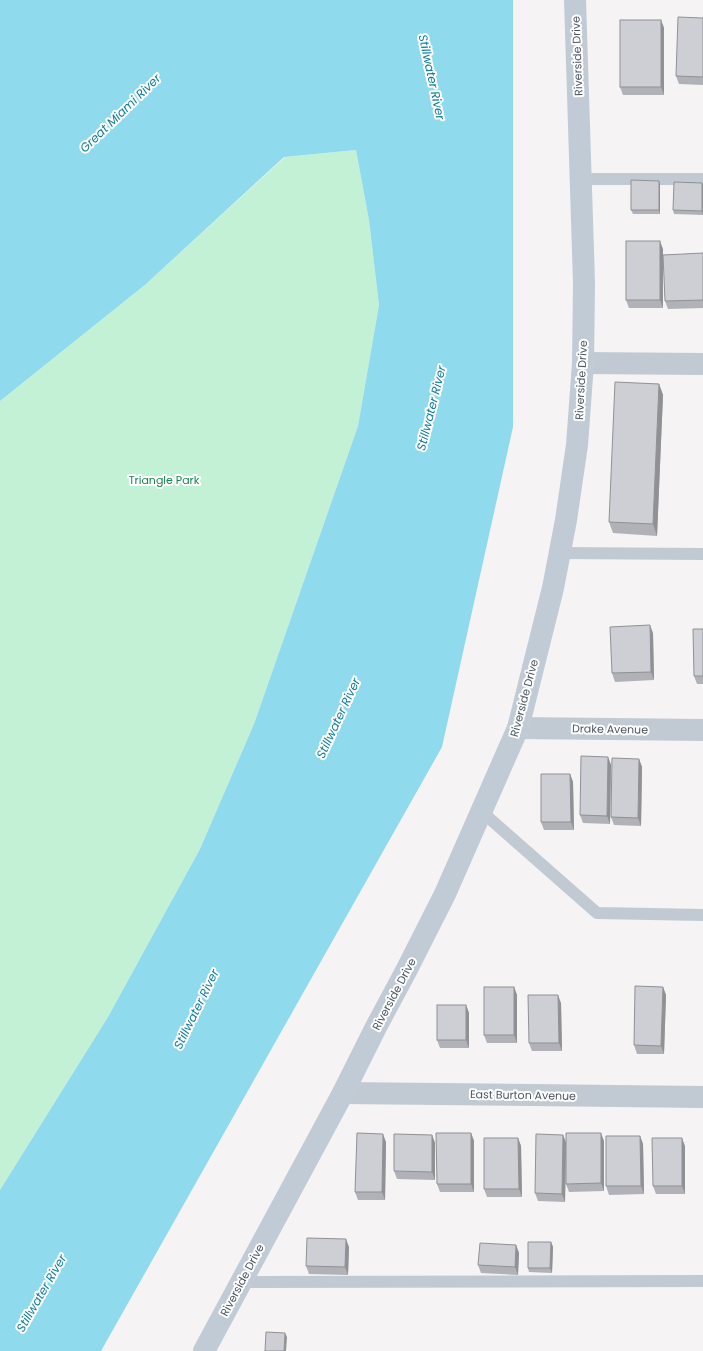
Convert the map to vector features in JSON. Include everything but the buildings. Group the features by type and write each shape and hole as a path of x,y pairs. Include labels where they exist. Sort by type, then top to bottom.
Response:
{"main road":[{"name":"Riverside Drive","path":"204,1351 343,1093 445,894 518,728 553,588 566,520 577,445 583,362 584,282 575,0"}],"street":[{"path":"583,362 703,364"},
{"name":"Drake Avenue","path":"518,728 703,730"},
{"name":"East Burton Avenue","path":"343,1093 703,1097"}],"lane":[{"path":"581,179 703,180"},
{"path":"560,553 703,554"},
{"path":"481,811 597,913 703,915"},
{"path":"242,1282 703,1281"}],"green space":[{"name":"Triangle Park","path":"356,150 369,220 379,305 358,426 254,724 200,849 108,1017 0,1190 0,401 146,284 285,157"}],"water":[{"path":"0,0 513,0 513,427 442,747 101,1351 0,1351 0,1190 108,1017 200,849 254,724 358,426 379,305 369,220 356,150 284,157 146,284 0,401"}],"water label":[{"name":"Stillwater River","path":"432,77"},
{"name":"Great Miami River","path":"120,113"},
{"name":"Stillwater River","path":"431,408"},
{"name":"Stillwater River","path":"338,718"},
{"name":"Stillwater River","path":"196,1009"},
{"name":"Stillwater River","path":"41,1293"}]}
